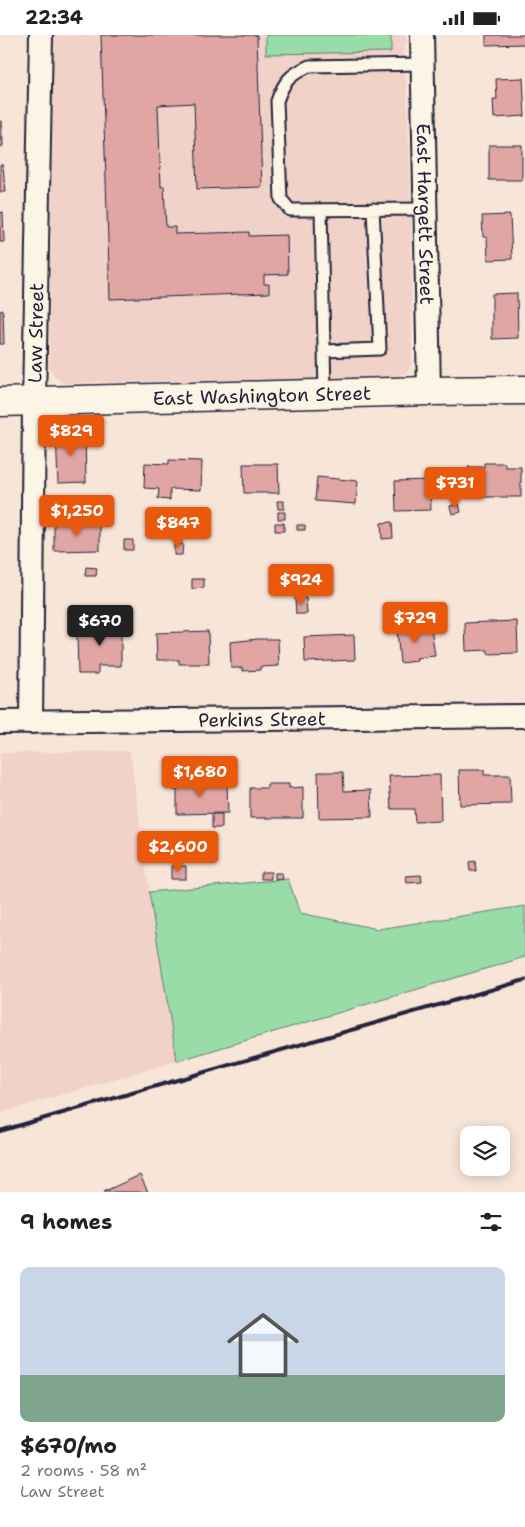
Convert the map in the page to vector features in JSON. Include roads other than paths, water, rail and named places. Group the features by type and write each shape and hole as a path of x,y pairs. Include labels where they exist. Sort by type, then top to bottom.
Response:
{"street":[{"name":"Law Street","path":"31,722 34,402 41,35"},
{"name":"East Hargett Street","path":"422,35 429,391"},
{"name":"East Washington Street","path":"0,402 525,390"},
{"name":"Perkins Street","path":"0,722 525,716"}],"lane":[{"path":"423,63 309,66 293,74 282,87 277,101 281,199 290,210 426,209"},
{"path":"324,351 380,349 374,209"},
{"path":"320,210 326,394"}],"railway":[{"path":"0,1131 525,980"}]}
